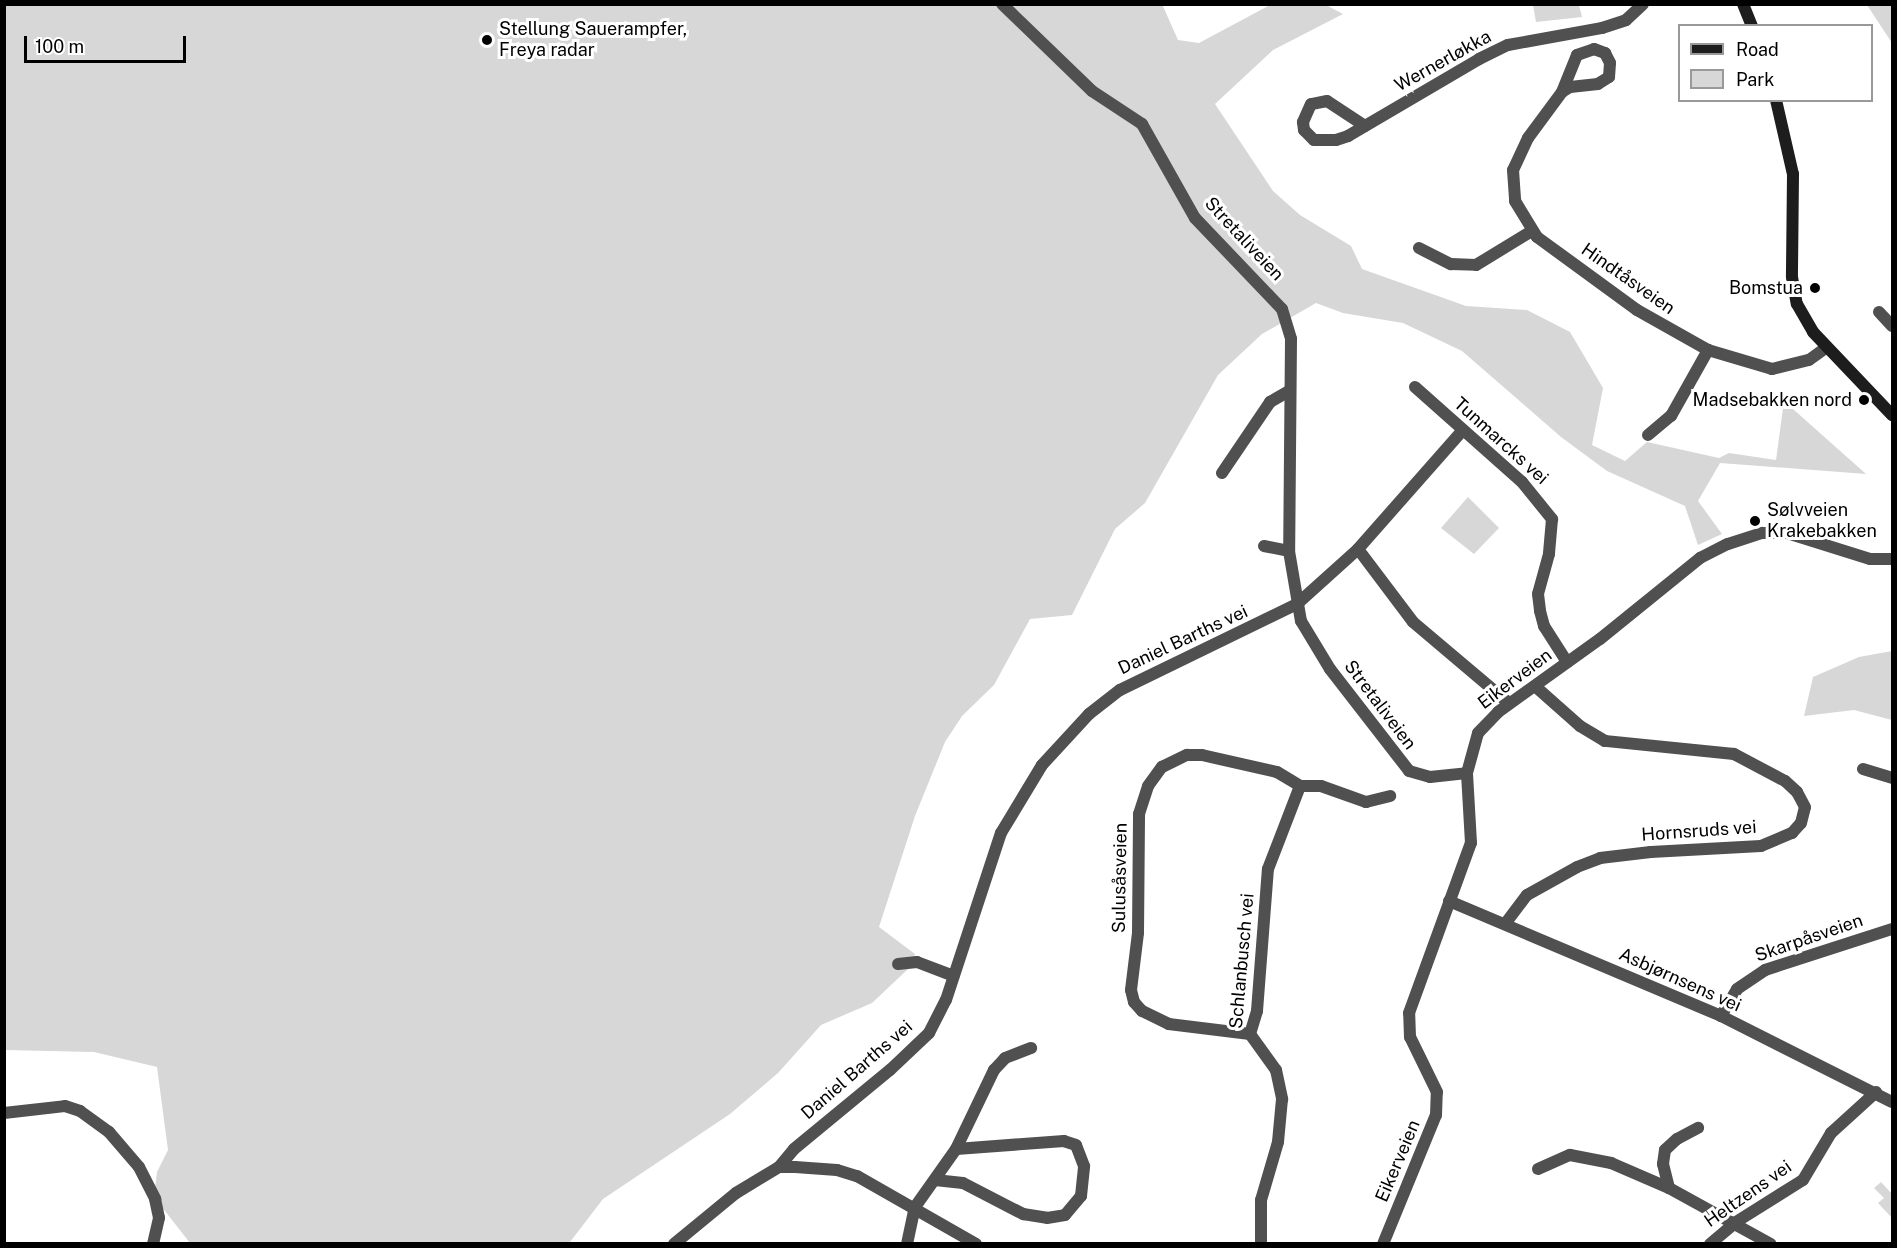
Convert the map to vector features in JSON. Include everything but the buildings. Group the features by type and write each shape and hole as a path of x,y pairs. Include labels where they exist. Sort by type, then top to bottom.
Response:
{"main road":[{"path":"1743,4 1751,24"},
{"path":"1776,102 1795,195 1792,288 1806,322 1893,415"}],"street":[{"name":"Stretaliveien","path":"1002,4 1092,91 1142,124 1195,218 1276,300 1291,339 1289,551 1297,604 1313,643 1400,763 1419,776 1467,773"},
{"name":"Wernerløkka","path":"1365,126 1328,101 1311,104 1303,122 1309,136 1321,143 1336,140 1365,126 1508,45 1602,28 1626,20 1643,4"},
{"name":"Hindtåsveien","path":"1562,92 1528,138 1513,170 1515,201 1532,231 1629,304 1708,350 1772,369 1809,360 1827,347"},
{"path":"1419,248 1451,264 1476,265 1532,231"},
{"path":"1879,312 1893,326"},
{"path":"1648,435 1671,416 1708,350"},
{"name":"Tunmarcks vei","path":"1415,387 1522,482 1552,519 1549,554 1538,594 1544,626 1567,662"},
{"path":"1222,473 1270,402 1290,391"},
{"name":"Daniel Barths vei","path":"674,1244 720,1204 778,1167 794,1149 890,1070 928,1033 953,976 1001,833 1042,765 1089,714 1120,690 1297,604 1358,549 1462,431"},
{"name":"Eikerveien","path":"1383,1244 1436,1115 1437,1092 1410,1037 1409,1013 1471,843 1467,773 1478,733 1509,704 1567,662 1700,558 1728,544 1762,533 1787,533 1863,557 1893,559"},
{"path":"1264,546 1289,551"},
{"path":"1358,549 1413,622 1509,704"},
{"name":"Hornsruds vei","path":"1504,924 1527,895 1577,867 1600,858 1651,852 1761,846 1792,833 1801,823 1805,807 1797,792 1785,781 1734,754 1605,741 1580,726 1535,686"},
{"name":"Sulusåsveien","path":"1250,1034 1169,1024 1153,1018 1134,1002 1131,990 1138,933 1139,814 1148,786 1162,767 1187,755 1222,758 1277,772 1300,786 1321,786 1366,802 1390,796"},
{"path":"1863,769 1893,778"},
{"name":"Schlanbusch vei","path":"1261,1244 1261,1200 1278,1142 1282,1099 1276,1070 1250,1034 1257,1011 1268,869 1300,786"},
{"name":"Asbjørnsens vei","path":"1449,901 1721,1016 1893,1102"},
{"name":"Skarpåsveien","path":"1721,1016 1737,989 1765,970 1893,929"},
{"path":"898,964 917,962 953,976"},
{"path":"907,1244 915,1207 956,1149 994,1070 1005,1058 1030,1048"},
{"name":"Heltzens vei","path":"1710,1244 1736,1222 1803,1180 1831,1133 1876,1092"},
{"path":"4,1113 65,1106 80,1111 109,1132 139,1167 156,1199 159,1218 153,1244"},
{"path":"1669,1188 1663,1164 1665,1150 1677,1139 1698,1128"},
{"path":"935,1180 963,1183 1023,1214 1047,1218 1065,1215 1081,1196 1084,1166 1076,1145 1064,1141 956,1149"},
{"path":"1538,1169 1570,1155 1611,1162 1736,1222 1771,1244"},
{"path":"778,1167 837,1170 915,1207 976,1244"}],"green space":[{"path":"1162,4 1178,40 1199,43 1270,5 1326,5 1343,14 1273,50 1215,104 1273,191 1300,215 1351,246 1362,269 1466,306 1527,310 1570,332 1603,388 1592,445 1625,461 1647,442 1719,458 1729,453 1776,460 1784,401 1866,474 1720,463 1698,501 1722,534 1698,545 1685,506 1607,471 1561,437 1462,351 1403,323 1343,313 1316,303 1262,334 1218,375 1145,503 1115,529 1072,615 1030,619 994,685 962,716 945,742 915,816 879,927 915,954 908,969 872,1003 821,1025 778,1073 730,1114 603,1199 570,1242 190,1243 154,1197 157,1172 168,1150 157,1067 94,1052 5,1050 4,5"},
{"path":"1533,5 1579,5 1582,17 1536,22"},
{"path":"1867,5 1892,5 1892,43"},
{"path":"1468,497 1499,528 1474,554 1441,528"},
{"path":"1892,651 1892,720 1854,710 1804,716 1813,677 1859,657"},
{"path":"1881,1182 1892,1194 1892,1218 1878,1203 1884,1198 1874,1188"}],"place":[{"name":"Stellung Sauerampfer, Freya radar","path":"487,40"},
{"name":"Bomstua","path":"1815,288"},
{"name":"Madsebakken nord","path":"1864,400"},
{"name":"Sølvveien Krakebakken","path":"1755,521"}]}
